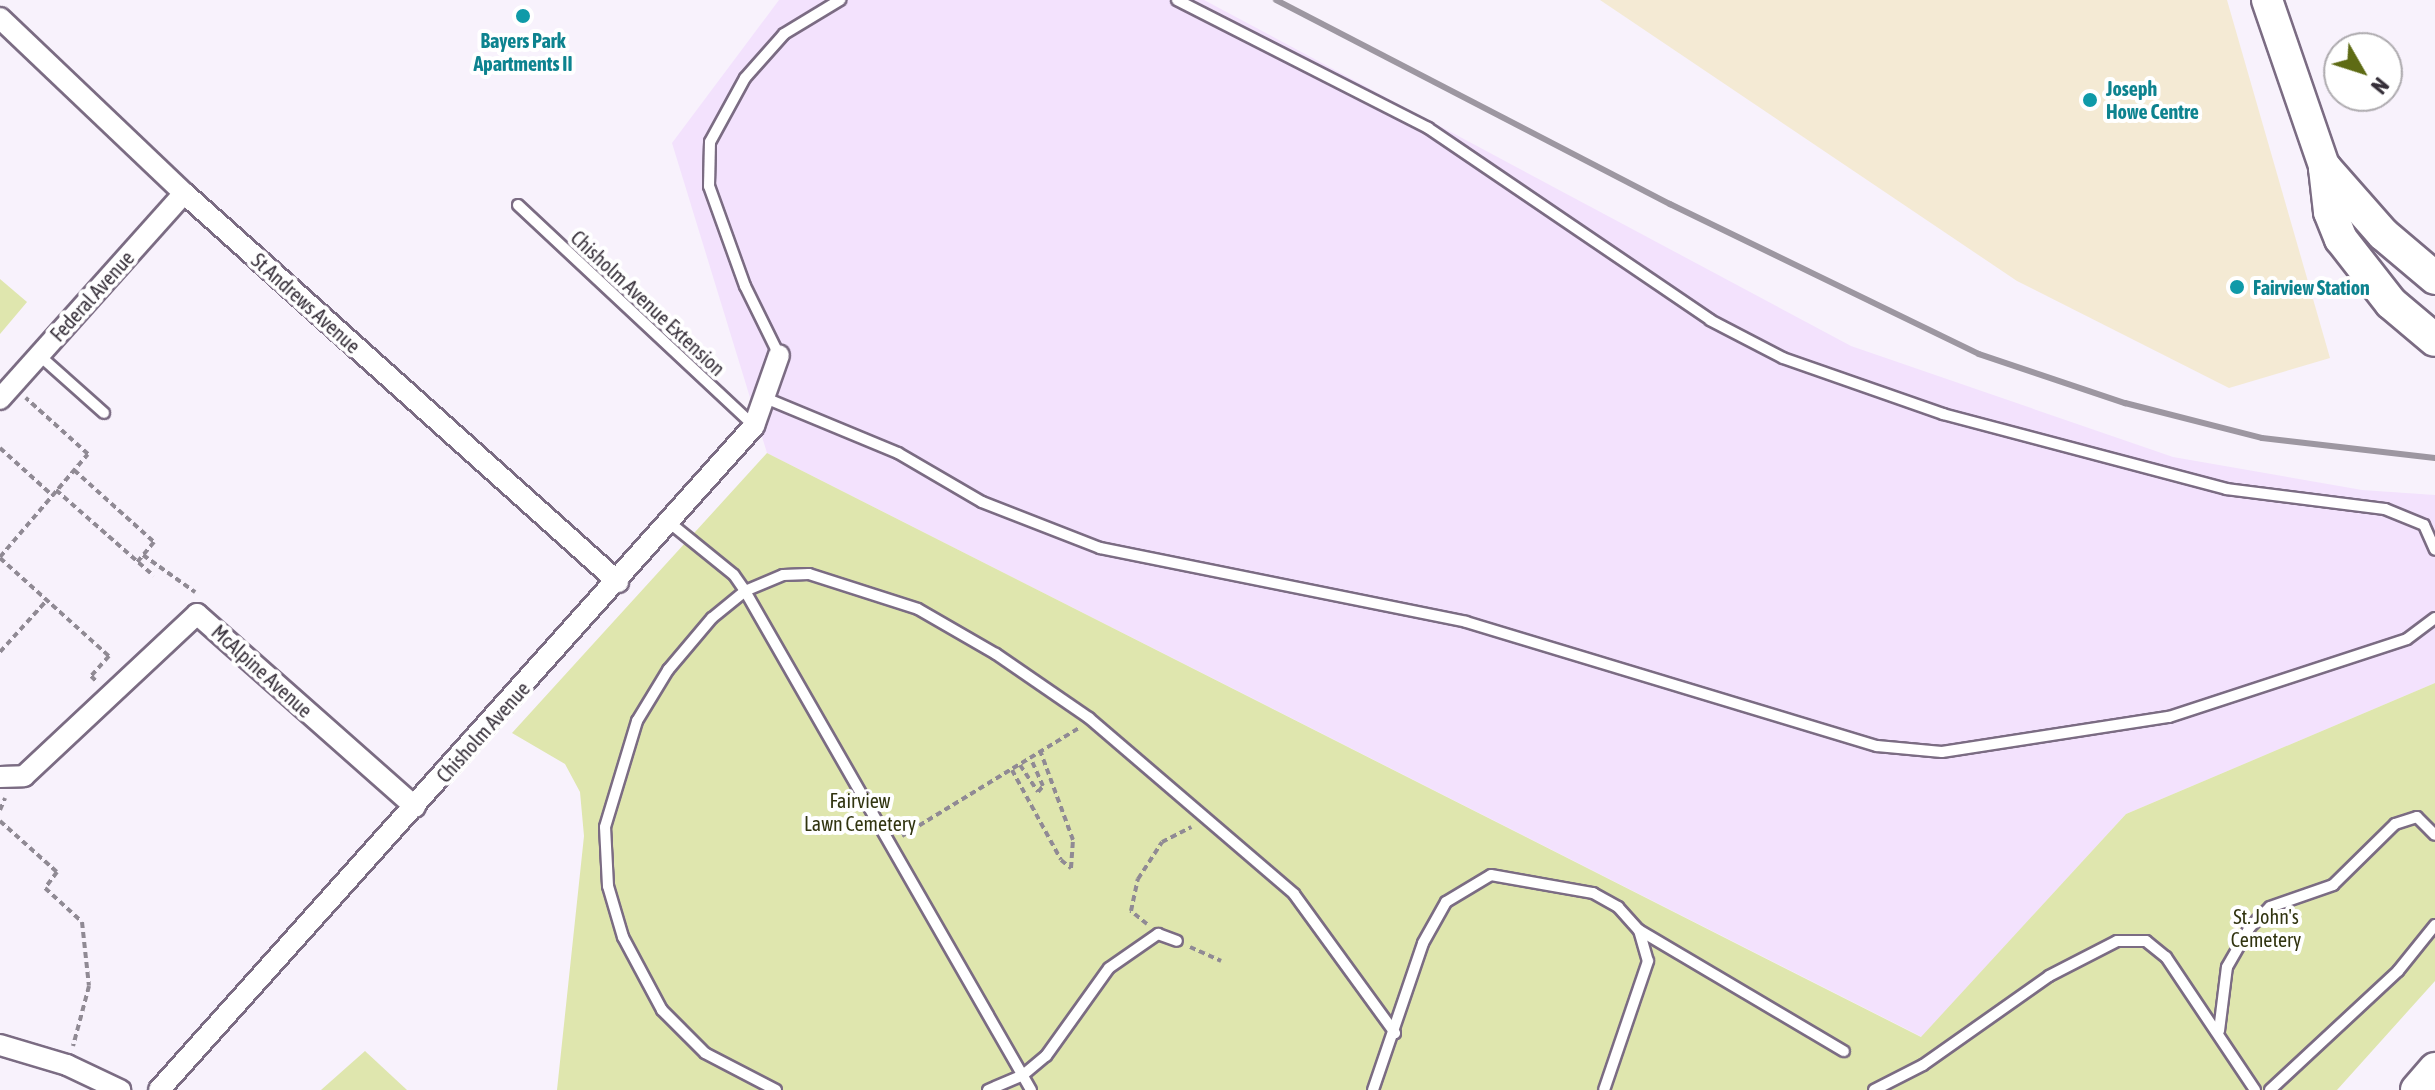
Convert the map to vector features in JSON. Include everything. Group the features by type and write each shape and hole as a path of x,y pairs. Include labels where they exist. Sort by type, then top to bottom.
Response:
{"main road":[{"path":"2267,0 2325,168 2330,212 2341,239 2391,303 2435,340"},
{"path":"2325,168 2383,234 2435,278"},
{"path":"2417,1090 2435,1069"}],"street":[{"name":"St Andrews Avenue","path":"0,18 184,193 618,582"},
{"name":"Federal Avenue","path":"6,392 184,193"},
{"name":"Chisholm Avenue","path":"159,1090 618,582 754,426 779,355"},
{"name":"McAlpine Avenue","path":"0,777 24,776 197,614 415,807"},
{"path":"0,1045 67,1065 120,1090"}],"lane":[{"path":"779,355 745,286 709,186 710,142 745,78 784,34 840,0"},
{"path":"1177,0 1428,128 1710,320 1783,358 1943,414 2226,489 2385,509 2424,525 2435,550"},
{"name":"Chisholm Avenue Extension","path":"518,205 754,426"},
{"path":"39,355 104,413"},
{"path":"762,397 898,453 982,502 1100,548 1466,622 1877,746 1942,752 2169,717 2407,639 2434,621"},
{"path":"670,523 734,575 745,591 1031,1090"},
{"path":"776,1090 705,1053 662,1010 628,949 608,886 605,827 637,721 688,644 745,591 783,575 809,574 868,589 967,636 1089,718 1294,894 1395,1033"},
{"path":"2219,1031 2227,967 2250,927 2270,907 2333,885 2395,824 2417,817 2435,835"},
{"path":"1373,1090 1395,1033 1423,943 1446,902 1491,875 1593,893 1618,907 1639,930 1844,1051"},
{"path":"2270,1090 2398,971 2435,925"},
{"path":"1604,1090 1648,961 1639,930"},
{"path":"988,1090 1023,1075 1062,1036 1109,968 1158,934 1177,941"},
{"path":"1874,1090 1923,1065 2049,976 2117,941 2146,941 2166,957 2219,1031 2255,1090"}],"path":[{"path":"6,392 88,454 0,558 109,656 91,676 110,696"},
{"path":"0,448 154,576"},
{"path":"74,470 154,542 137,562"},
{"path":"143,555 198,595 197,614"},
{"path":"0,652 47,600"},
{"path":"0,642 5,646"},
{"path":"890,844 1041,753 1089,718"},
{"path":"1012,770 1061,860 1071,868 1073,840 1041,753"},
{"path":"1020,765 1038,792 1043,786 1031,759"},
{"path":"0,821 57,872 45,888 82,922 89,986 67,1065"},
{"path":"1158,934 1131,911 1138,879 1162,842 1180,830 1209,823"},
{"path":"1177,941 1221,961"}],"shaded area":[{"path":"779,0 1204,0 1851,346 2173,457 2362,490 2435,495 2435,683 2126,814 1922,1037 767,453 672,143"},
{"path":"1600,0 2227,0 2330,358 2229,388 2017,281"}],"green space":[{"path":"0,279 27,302 0,334"},
{"name":"Fairview Lawn Cemetery","path":"767,453 1921,1037 2126,814 2435,683 2435,981 2337,1090 557,1090 584,836 580,792 565,764 512,733"},
{"path":"365,1051 407,1090 321,1090"}],"railway":[{"path":"1276,0 1670,204 1979,354 2125,403 2262,438 2435,458"}],"place":[{"name":"Bayers Park Apartments II","path":"523,16"},
{"name":"Joseph Howe Centre","path":"2090,100"},
{"name":"Fairview Station","path":"2237,287"}],"park label":[{"name":"St. John's Cemetery","path":"2266,928"}]}
